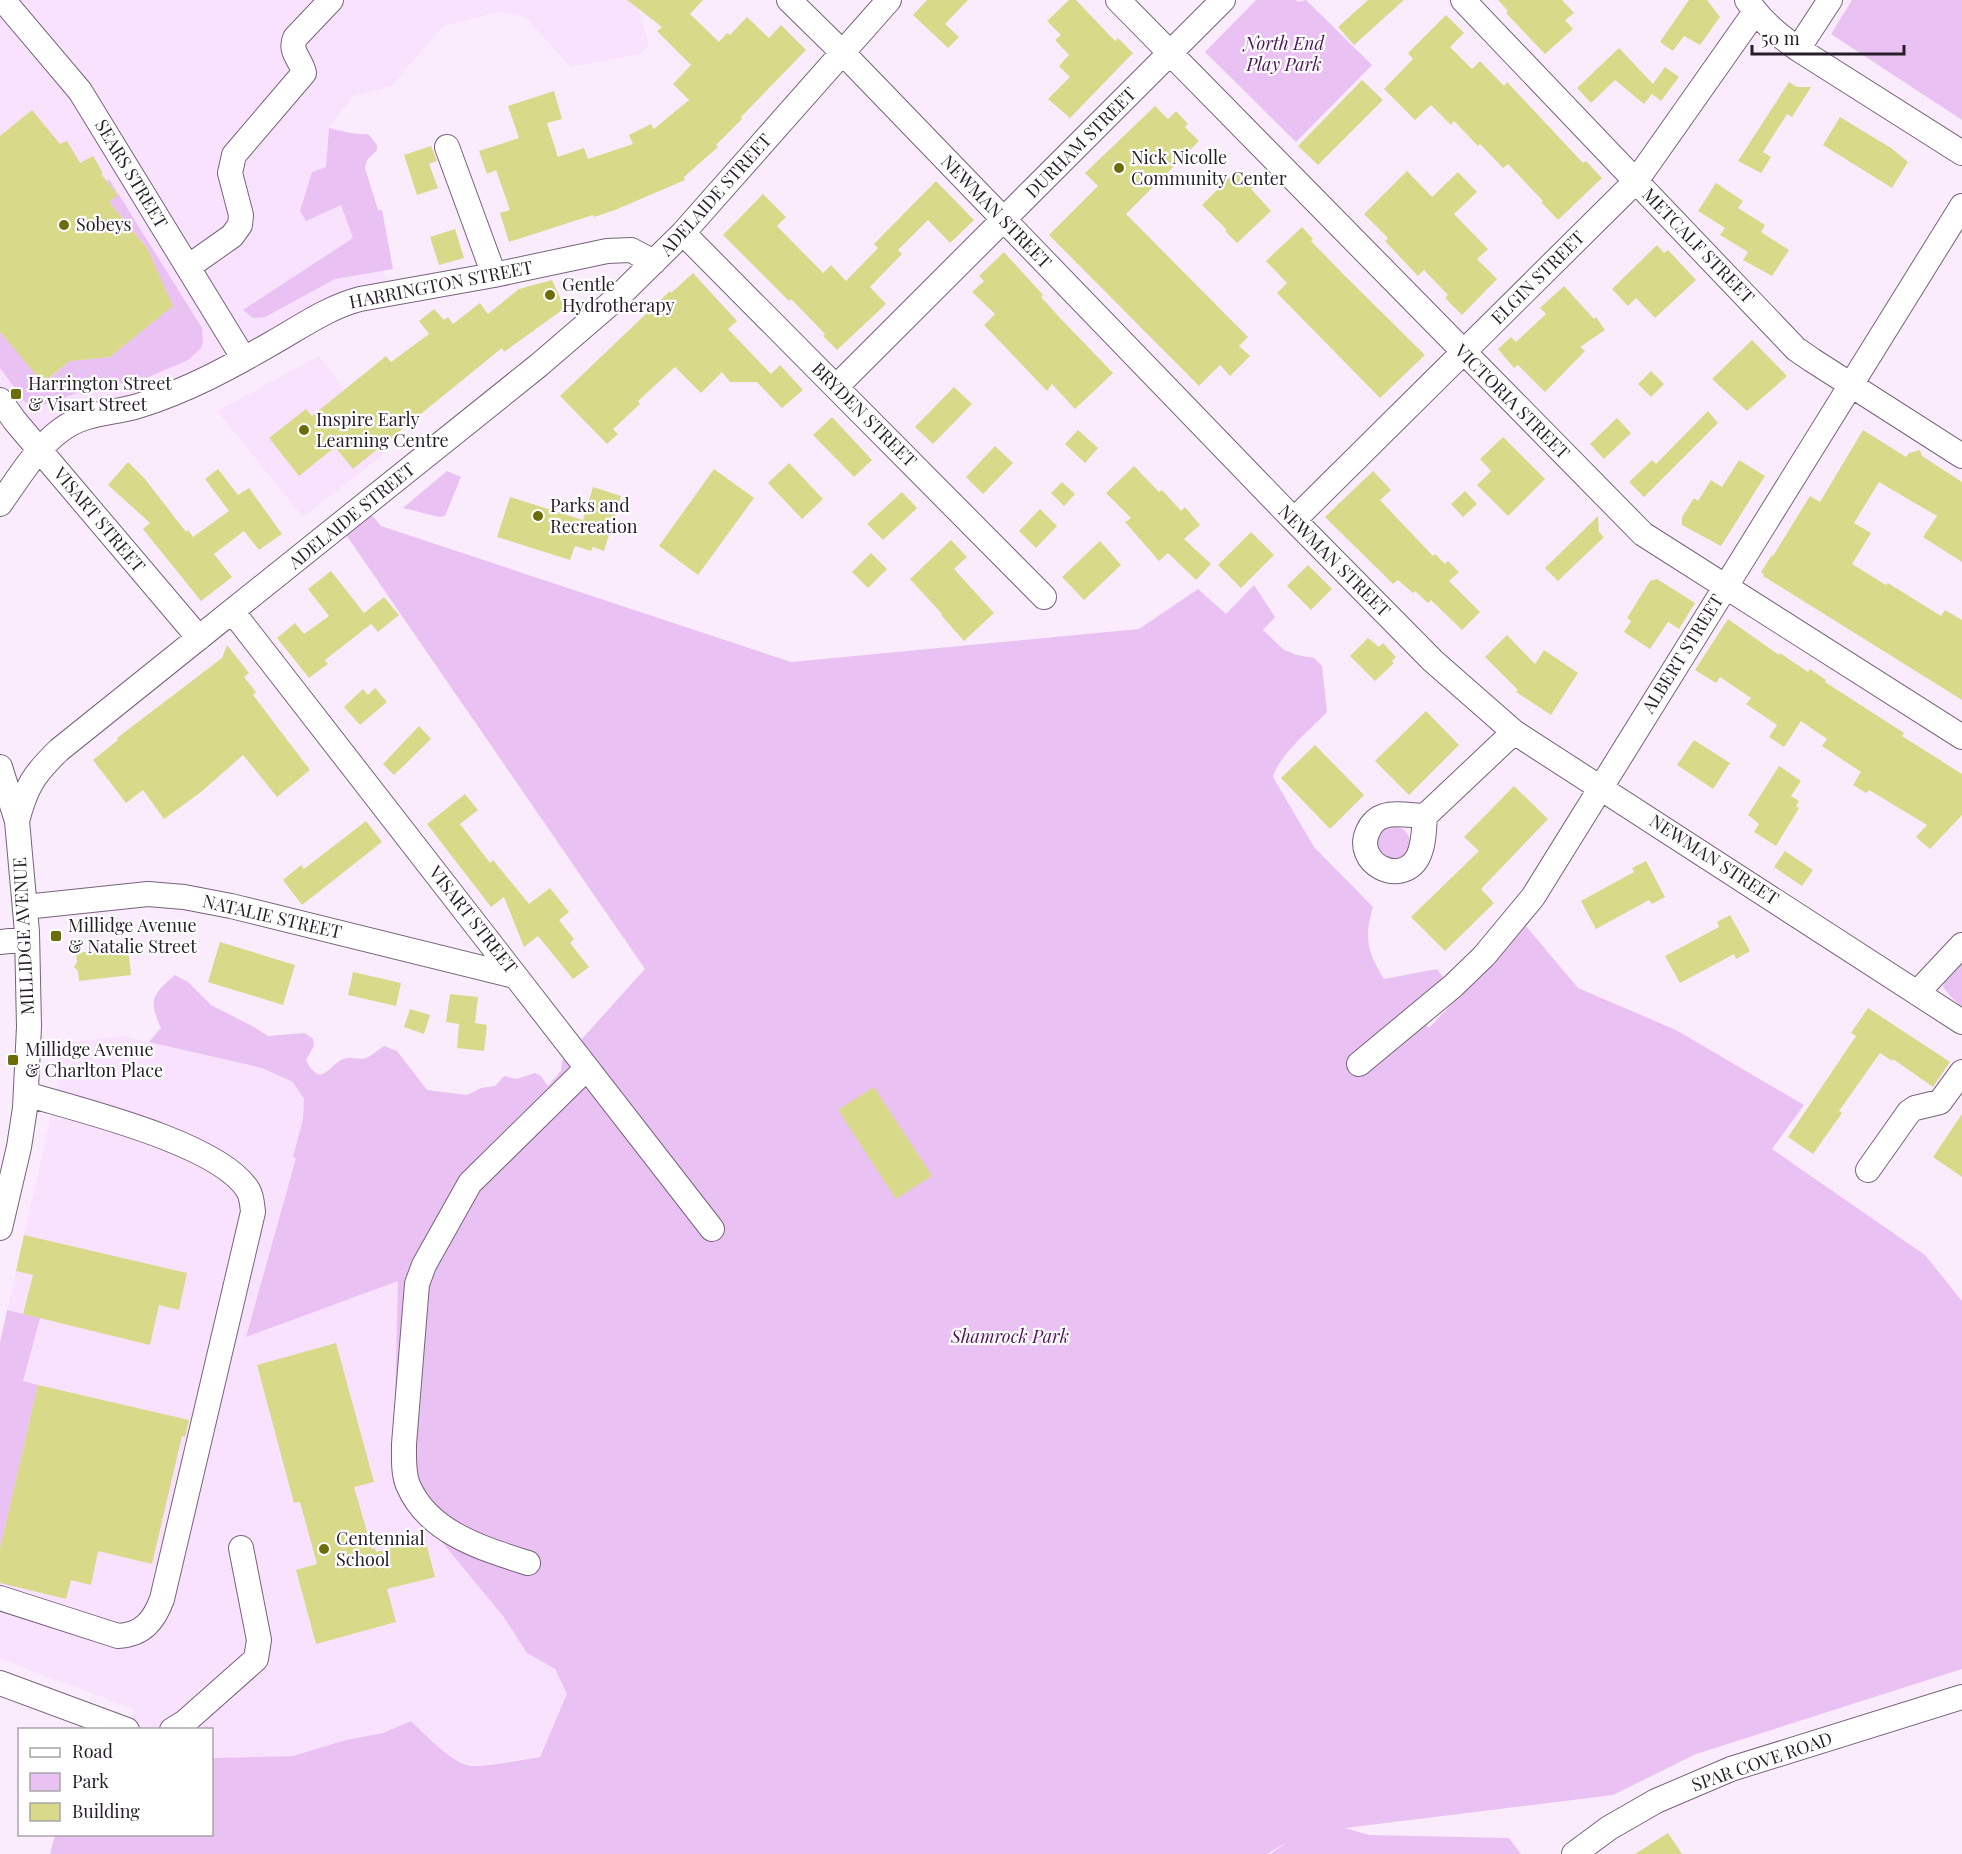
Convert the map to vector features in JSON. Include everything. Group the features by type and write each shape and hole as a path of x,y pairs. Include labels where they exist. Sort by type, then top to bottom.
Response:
{"street":[{"name":"SEARS STREET","path":"3,0 80,91 244,359"},
{"path":"188,267 232,236 240,225 241,215 230,173 234,155 304,73 293,51 293,43 295,38 331,0"},
{"name":"NEWMAN STREET","path":"789,0 1433,661 1514,732 1962,1022"},
{"name":"ADELAIDE STREET","path":"17,821 25,793 47,762 539,365 618,297 683,233 889,0"},
{"name":"VICTORIA STREET","path":"1118,0 1636,529 1962,737"},
{"name":"DURHAM STREET","path":"836,387 1223,0"},
{"name":"METCALF STREET","path":"1463,0 1796,349 1962,456"},
{"path":"1798,50 1830,0"},
{"path":"1751,6 1773,31 1798,50 1962,153"},
{"name":"ELGIN STREET","path":"1294,520 1636,181 1751,6"},
{"path":"447,147 494,275"},
{"name":"ALBERT STREET","path":"1359,1064 1453,986 1484,956 1533,897 1962,206"},
{"name":"BRYDEN STREET","path":"683,233 1044,597"},
{"name":"HARRINGTON STREET","path":"0,504 40,450 60,430 82,417 135,407 182,391 244,359 340,304 607,251 631,250 654,262"},
{"name":"VISART STREET","path":"0,400 199,638"},
{"name":"VISART STREET","path":"232,611 712,1229"},
{"path":"1425,816 1514,732"},
{"path":"0,767 17,821"},
{"name":"MILLIDGE AVENUE","path":"0,1228 19,1147 26,1094 29,1027 27,939 17,821"},
{"name":"NATALIE STREET","path":"25,907 148,894 173,895 231,906 515,975"},
{"path":"0,942 27,939"},
{"path":"1917,993 1962,945"},
{"path":"528,1563 471,1544 452,1532 431,1516 419,1503 408,1485 404,1468 404,1444 417,1284 424,1265 470,1184 587,1068"},
{"path":"1868,1170 1909,1112 1915,1108 1940,1102 1962,1072"},
{"path":"0,1598 118,1636 136,1633 152,1621 162,1599 253,1212 252,1199 247,1189 224,1166 157,1134 26,1094"},
{"path":"175,1728 256,1659 259,1640 241,1548"},
{"path":"0,1683 122,1728"},
{"name":"SPAR COVE ROAD","path":"1574,1854 1636,1812 1731,1769 1962,1696"}],"shaded area":[{"path":"0,0 636,0 649,45 640,54 571,67 525,17 497,12 442,27 392,86 353,96 329,128 392,293 40,450 0,400"},
{"name":"Inspire Early Learning Centre","path":"319,356 390,449 303,517 217,411"},
{"path":"122,1036 262,1068 287,1078 297,1086 304,1099 303,1119 293,1157 296,1158 246,1336 398,1281 393,1483 503,1616 527,1653 555,1669 568,1694 540,1756 467,1766 438,1746 411,1721 383,1733 346,1740 293,1756 213,1758 213,1728 128,1728 134,1709 0,1659 0,1343 57,1089 56,1045"}],"green space":[{"name":"North End Play Park","path":"1256,0 1296,0 1298,2 1306,0 1372,65 1296,142 1205,52"},
{"path":"1852,0 1962,0 1962,120 1831,34"},
{"path":"329,128 368,134 377,145 377,150 367,160 365,168 378,210 382,210 393,269 335,279 265,317 253,318 243,310 353,238 341,205 306,221 300,211 312,172 326,167"},
{"path":"109,179 202,328 203,343 201,348 188,360 144,379 80,392 37,407 31,406 25,402 0,368 0,332 44,383 70,361 110,357 172,306 147,248 109,202 118,194 107,182"},
{"path":"447,471 461,477 445,516 439,517 403,508"},
{"name":"Shamrock Park","path":"364,506 381,526 791,662 1139,629 1198,589 1226,614 1254,585 1275,617 1263,630 1284,650 1314,658 1322,666 1327,712 1289,751 1273,777 1314,847 1373,907 1368,936 1369,944 1374,961 1384,979 1437,969 1445,980 1411,1010 1429,1028 1526,926 1578,988 1676,1030 1804,1105 1772,1149 1925,1255 1962,1301 1962,1669 1696,1754 1613,1795 1345,1828 1369,1835 1509,1838 1521,1854 1270,1854 1286,1843 1267,1854 50,1854 55,1836 213,1836 213,1758 293,1756 346,1740 383,1733 411,1721 444,1751 466,1765 490,1765 540,1757 567,1694 555,1669 527,1653 503,1616 393,1483 398,1281 246,1337 296,1158 293,1157 303,1119 304,1099 293,1082 262,1068 149,1042 161,1028 154,1011 154,999 161,988 175,975 188,982 211,1005 268,1036 305,1033 313,1039 314,1046 306,1060 311,1069 320,1075 343,1059 363,1059 384,1046 397,1051 427,1090 467,1095 481,1088 495,1086 504,1076 517,1079 535,1073 541,1076 548,1086 561,1071 562,1061 645,969 340,526"},
{"path":"1393,826 1405,831 1410,843 1405,855 1393,860 1381,855 1376,843 1381,831"},
{"path":"1962,962 1962,1007 1943,987 1945,978"},
{"path":"7,1310 40,1318 23,1381 38,1385 0,1549 0,1343"}],"building":[{"path":"627,0 703,0 690,14 719,42 727,33 730,35 747,17 769,38 781,25 806,50 741,117 742,119 716,145 718,147 684,177 685,180 615,210 509,242 500,213 510,210 496,170 487,174 479,151 519,138 508,106 554,91 562,119 547,123 558,157 584,148 588,159 633,144 629,135 651,124 654,129 689,100 673,84 691,65 657,31 662,27"},
{"path":"927,0 968,0 945,24 959,37 948,48 913,15"},
{"path":"1069,0 1076,0 1115,41 1118,38 1133,53 1070,118 1048,99 1070,77 1059,66 1069,55 1055,40 1061,35 1047,21"},
{"path":"1368,0 1404,0 1354,45 1338,27"},
{"path":"1498,0 1562,0 1574,13 1565,20 1573,29 1545,54 1506,13 1508,11"},
{"path":"1689,0 1707,0 1720,17 1700,45 1684,36 1673,51 1660,42"},
{"path":"1446,15 1464,33 1450,47 1472,69 1480,61 1504,86 1507,82 1583,163 1586,161 1602,178 1558,220 1508,164 1503,168 1454,121 1451,125 1431,105 1415,120 1384,89 1413,59 1408,53"},
{"path":"1619,48 1653,84 1665,67 1679,77 1661,101 1652,94 1644,104 1615,80 1591,103 1577,88"},
{"path":"1362,80 1383,100 1318,165 1298,146"},
{"path":"1789,82 1797,87 1811,87 1792,117 1787,114 1763,152 1771,157 1761,173 1738,161"},
{"path":"1155,106 1168,119 1176,111 1188,124 1185,127 1199,141 1126,214 1248,337 1239,346 1250,356 1230,376 1220,365 1199,386 1049,235 1098,186 1085,173"},
{"name":"Sobeys","path":"32,110 60,144 67,141 80,163 93,156 103,173 101,174 118,195 109,202 147,248 173,306 110,357 70,361 43,383 0,332 0,136"},
{"path":"1840,117 1891,148 1908,162 1892,188 1823,145"},
{"path":"431,146 437,161 429,164 438,188 417,195 404,155"},
{"path":"1237,170 1254,186 1251,189 1271,211 1237,243 1202,205"},
{"path":"1407,171 1432,197 1458,172 1477,192 1454,214 1488,249 1477,259 1497,279 1462,315 1445,298 1448,295 1424,270 1418,276 1385,241 1388,238 1364,214"},
{"path":"936,181 974,220 950,243 928,220 898,250 902,254 870,287 886,304 837,350 823,336 825,334 791,299 789,301 723,235 763,194 786,217 777,226 823,273 831,265 846,281 878,248 874,244"},
{"path":"1716,183 1743,201 1738,208 1765,225 1761,232 1789,250 1772,276 1743,260 1748,252 1720,235 1725,228 1698,211"},
{"path":"1302,227 1313,239 1311,241 1425,355 1380,398 1277,293 1287,283 1266,261"},
{"path":"455,229 464,258 439,265 430,237"},
{"path":"1657,245 1664,253 1668,250 1696,280 1655,318 1636,298 1628,306 1612,289"},
{"path":"1004,252 1043,295 1041,297 1113,373 1075,409 1052,384 1047,391 984,325 995,314 972,292 984,281 979,276"},
{"path":"693,273 737,321 728,329 771,374 780,365 803,390 782,408 757,382 730,382 722,372 701,393 675,367 638,401 640,404 613,429 618,434 607,444 560,396 670,291 671,293"},
{"path":"552,280 565,308 504,352 502,348 353,469 335,447 299,476 269,438 306,409 312,416 386,356 391,362 429,334 419,321 434,309 444,320 448,317 453,324 480,303 488,314 519,289"},
{"path":"1564,286 1594,319 1596,317 1605,330 1580,347 1585,351 1545,392 1518,365 1514,368 1498,349 1511,337 1516,342 1546,314 1540,308"},
{"path":"1752,340 1787,376 1747,411 1712,379"},
{"path":"1651,371 1664,384 1651,397 1638,384"},
{"path":"954,387 972,404 933,444 915,427"},
{"path":"1708,411 1718,423 1644,497 1629,482 1652,460 1656,464"},
{"path":"832,417 872,460 854,477 813,435"},
{"path":"1617,418 1631,433 1604,459 1590,444"},
{"path":"1078,430 1098,448 1085,463 1065,444"},
{"path":"1863,430 1906,457 1909,453 1920,450 1922,456 1962,482 1962,562 1923,537 1937,516 1879,482 1854,523 1871,533 1852,564 1941,616 1945,610 1962,620 1962,700 1763,576 1761,572 1810,496 1820,502"},
{"path":"1503,437 1545,479 1508,516 1477,485 1491,471 1480,459"},
{"path":"995,446 1013,463 983,494 966,477"},
{"path":"1739,460 1765,476 1721,546 1682,525 1682,517 1694,498 1698,501 1711,480 1722,487"},
{"path":"128,462 145,479 186,532 188,530 193,537 229,511 205,479 218,469 238,495 249,488 282,534 259,550 244,531 214,554 232,577 201,601 143,529 150,523 108,485"},
{"path":"789,463 823,499 802,519 768,483"},
{"path":"1134,466 1159,492 1162,490 1181,511 1185,507 1200,525 1184,539 1211,564 1196,580 1168,553 1159,561 1125,522 1131,518 1106,493"},
{"path":"714,469 754,498 698,575 659,546"},
{"path":"1373,471 1391,490 1380,500 1433,556 1435,554 1445,564 1448,561 1459,572 1449,581 1480,612 1462,630 1431,600 1428,603 1398,580 1393,584 1325,517"},
{"path":"1062,482 1075,494 1064,506 1051,493"},
{"path":"593,487 621,496 604,551 593,547 591,551 575,546 570,560 497,537 510,497 583,520"},
{"path":"1465,491 1477,504 1463,517 1451,504"},
{"path":"902,492 917,508 883,540 867,524"},
{"path":"1040,509 1057,526 1036,548 1019,531"},
{"path":"1598,516 1599,532 1604,537 1558,581 1545,568"},
{"path":"1251,532 1274,555 1241,588 1218,565"},
{"path":"951,540 967,557 954,569 994,613 964,641 910,579"},
{"path":"1100,541 1121,565 1084,600 1062,577"},
{"path":"871,553 887,569 868,588 852,572"},
{"path":"1308,565 1332,589 1311,610 1287,586"},
{"path":"331,571 364,613 384,597 399,615 378,632 371,624 325,660 328,664 309,678 277,638 295,623 304,634 329,616 308,589"},
{"path":"1657,579 1695,603 1679,629 1668,622 1650,649 1624,632 1631,621 1627,618 1650,581"},
{"path":"1728,619 1779,655 1780,653 1808,672 1810,669 1826,680 1825,682 1904,733 1902,736 1962,774 1962,815 1930,849 1916,837 1927,825 1869,790 1866,793 1853,785 1861,772 1822,746 1827,739 1801,721 1784,747 1769,737 1777,725 1746,704 1751,698 1720,677 1716,683 1695,670"},
{"path":"1507,635 1535,664 1544,650 1578,673 1551,715 1516,692 1518,690 1485,657"},
{"path":"1368,638 1379,647 1383,643 1396,657 1392,661 1394,663 1375,681 1350,656"},
{"path":"227,645 249,673 244,677 256,692 253,695 310,770 277,797 243,755 201,792 164,819 143,790 126,803 93,760 118,740 117,738 222,658"},
{"path":"375,688 387,702 360,725 344,707 363,689 368,695"},
{"path":"1426,711 1459,745 1409,795 1375,761"},
{"path":"419,726 431,739 394,775 383,764"},
{"path":"1694,740 1730,763 1713,789 1677,765"},
{"path":"1315,745 1364,795 1330,829 1281,778"},
{"path":"1779,766 1801,781 1791,796 1799,801 1796,806 1799,808 1776,846 1754,832 1759,824 1748,815"},
{"path":"1514,786 1548,819 1481,889 1494,903 1445,951 1411,917 1479,851 1464,837"},
{"path":"465,794 478,810 460,824 490,863 493,860 529,904 550,888 569,912 559,920 574,939 570,943 589,967 573,979 538,936 524,947 504,897 491,907 427,824"},
{"path":"366,821 382,842 302,905 283,880 301,865 304,869"},
{"path":"1785,851 1813,870 1802,886 1774,867"},
{"path":"1646,861 1665,897 1652,904 1649,900 1596,929 1581,901 1634,872 1632,868"},
{"path":"1730,915 1750,951 1736,959 1734,954 1680,983 1665,956 1719,927 1717,922"},
{"path":"220,942 295,965 283,1005 208,982"},
{"path":"128,947 131,975 79,981 78,971 74,967 77,962 76,953"},
{"path":"353,972 401,983 396,1006 348,995"},
{"path":"450,994 478,997 475,1023 487,1025 484,1051 457,1048 459,1024 446,1022"},
{"path":"1868,1008 1950,1062 1933,1087 1893,1059 1892,1061 1880,1053 1839,1111 1842,1113 1813,1154 1788,1137 1856,1036 1851,1033"},
{"path":"410,1009 430,1015 424,1034 404,1027"},
{"path":"874,1087 932,1176 896,1199 838,1110"},
{"path":"1962,1114 1962,1177 1933,1157"},
{"path":"24,1235 187,1273 179,1310 159,1305 150,1345 23,1314 33,1275 16,1271"},
{"path":"336,1343 374,1482 354,1487 372,1549 375,1548 376,1552 425,1539 435,1577 387,1589 396,1622 316,1644 296,1570 317,1564 300,1502 294,1503 257,1365"},
{"path":"38,1385 189,1420 185,1437 182,1436 152,1564 98,1551 91,1585 71,1580 66,1599 0,1583 0,1549"},
{"path":"1668,1833 1682,1854 1635,1854"}],"place":[{"name":"Nick Nicolle Community Center","path":"1119,168"},
{"name":"Sobeys","path":"64,225"},
{"name":"Gentle Hydrotherapy","path":"550,295"},
{"name":"Harrington Street & Visart Street","path":"16,394"},
{"name":"Inspire Early Learning Centre","path":"304,430"},
{"name":"Parks and Recreation","path":"538,516"},
{"name":"Millidge Avenue & Natalie Street","path":"56,936"},
{"name":"Millidge Avenue & Charlton Place","path":"13,1060"},
{"name":"Centennial School","path":"324,1549"}]}
